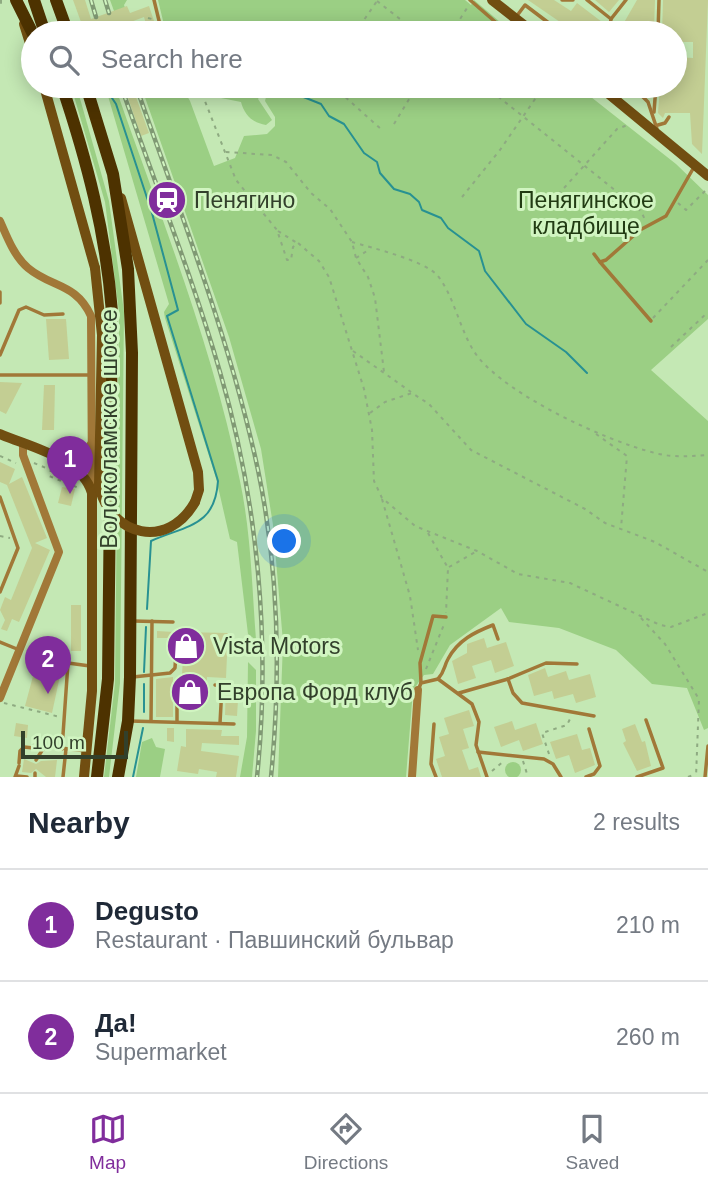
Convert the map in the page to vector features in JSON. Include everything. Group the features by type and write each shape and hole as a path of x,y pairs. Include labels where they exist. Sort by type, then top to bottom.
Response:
{"main road":[{"path":"34,0 41,21"},
{"path":"56,0 64,21"},
{"path":"492,0 519,21"},
{"path":"13,1 25,21"},
{"path":"13,1 21,22"},
{"path":"47,98 95,268 102,335 99,474 104,504 123,525 150,532 176,524 195,502 199,490 198,472 113,174"},
{"name":"Волоколамское шоссе","path":"65,98 98,203 109,269 113,376 108,679 97,777"},
{"name":"Волоколамское шоссе","path":"90,98 113,174 130,299 131,677 128,721 118,777"},
{"path":"619,98 708,176"},
{"path":"0,434 82,474 89,492 92,531 92,666 88,752 84,777"},
{"path":"92,531 111,462"}],"street":[{"path":"0,221 26,267 81,297 91,316 93,375 89,492"},
{"path":"58,462 83,456 92,442"},
{"path":"0,700 59,552 23,454 23,444"},
{"path":"412,777 420,686"}],"lane":[{"path":"154,0 159,21"},
{"path":"562,0 573,0"},
{"path":"587,0 611,19 626,0"},
{"path":"658,21 659,0"},
{"path":"470,1 494,21"},
{"path":"515,18 526,3 548,21"},
{"path":"641,98 654,114"},
{"path":"655,98 657,130"},
{"path":"657,130 669,117"},
{"path":"600,262 666,216 695,166"},
{"path":"594,254 651,321"},
{"path":"0,292 0,303"},
{"path":"0,355 19,310 26,307 44,315 63,314"},
{"path":"0,375 93,375"},
{"path":"0,497 18,548 0,592"},
{"path":"446,617 433,616 420,663 420,686 438,679 446,671 447,660 470,634 493,625 498,639"},
{"path":"131,621 173,622"},
{"path":"151,722 152,621"},
{"path":"131,677 170,673 175,668 177,635"},
{"path":"0,642 20,650"},
{"path":"63,777 68,663 92,666"},
{"path":"459,693 508,679 546,663 577,664"},
{"path":"438,679 472,704 479,722 478,752 486,776"},
{"path":"508,679 513,693 522,703 594,716"},
{"path":"215,685 222,686 220,723"},
{"path":"177,686 177,721"},
{"path":"637,777 663,768 646,720"},
{"path":"128,721 234,724"},
{"path":"434,724 431,764 436,777"},
{"path":"586,777 594,774 600,766 589,729"},
{"path":"705,777 708,746"},
{"path":"27,777 16,777 20,751 24,747 88,752"},
{"path":"36,760 43,749"},
{"path":"478,752 544,760 552,764 561,777"}],"path":[{"path":"1,0 1,3 13,1"},
{"path":"363,21 377,0 403,21"},
{"path":"458,21 470,1"},
{"path":"148,18 152,19"},
{"path":"204,98 239,186 277,230 298,243 325,269 353,351 370,413 374,481 382,498 410,596 420,663"},
{"path":"346,98 382,130"},
{"path":"394,124 410,98"},
{"path":"500,98 641,211 648,226"},
{"path":"462,197 536,98"},
{"path":"547,207 617,129 629,126 634,121"},
{"path":"225,152 272,155 286,162 311,193 330,209 352,242 356,258 368,277 375,298 384,372"},
{"path":"674,201 686,210 708,188"},
{"path":"277,230 286,260 290,260 293,247 298,243"},
{"path":"352,242 436,275 478,358 534,401 596,433 654,453 681,457 708,455"},
{"path":"356,258 367,249 375,249"},
{"path":"651,321 708,260"},
{"path":"671,347 708,312"},
{"path":"353,351 429,404 471,450 621,530 674,552 708,572"},
{"path":"370,413 385,402 412,393"},
{"path":"596,433 627,456 621,530"},
{"path":"0,456 24,466"},
{"path":"30,461 51,470"},
{"path":"58,462 49,476 89,492"},
{"path":"382,498 428,532 477,551 518,574 570,583 640,617 671,627 708,613"},
{"path":"420,686 446,617 448,568 428,532"},
{"path":"0,536 15,538"},
{"path":"448,568 477,551"},
{"path":"640,617 665,644 699,699 696,776 688,777"},
{"path":"0,700 64,718"},
{"path":"552,764 542,733 567,725 573,713"},
{"path":"486,776 510,756"},
{"path":"522,757 528,777"}],"green space":[{"path":"110,0 127,0 124,5 130,21 118,21"},
{"path":"158,0 465,0 471,5 474,0 499,21 163,21"},
{"path":"75,98 79,98 109,201 124,312 120,683 109,777 104,777 115,683 119,312 105,202"},
{"path":"109,98 119,98 216,382 247,520 256,640 248,634 237,542 230,539 216,478 165,318 164,312 169,304"},
{"name":"Пенягинское кладбище","path":"145,98 188,98 214,166 235,158 244,136 267,134 275,126 275,117 266,98 592,98 676,164 708,195 708,319 651,370 708,421 708,728 704,730 687,688 652,684 616,650 559,628 509,622 501,608 450,645 433,674 424,675 413,690 406,777 278,777 283,642 273,525 261,449 229,337"},
{"path":"221,98 259,98 272,120 266,125 253,120 241,102"},
{"path":"248,662 256,670 256,731 252,777 240,777 247,737"},
{"path":"152,738 156,747 165,749 160,777 136,777 142,742"},
{"path":"513,762 520,767 519,776 507,776 507,764"}],"building":[{"path":"73,0 85,0 91,19 127,6 130,13 149,6 154,21 145,21 144,17 133,21 81,21"},
{"path":"528,0 554,0 571,11 577,3 601,21 559,21"},
{"path":"595,0 619,0 609,12"},
{"path":"637,0 655,0 654,21 625,21"},
{"path":"663,0 708,0 702,154 692,144 690,113 665,113 663,118 658,113 659,98 687,98 687,58 693,58 693,42 687,42 687,21 662,21"},
{"path":"128,98 136,98 149,133 141,136"},
{"path":"46,319 66,319 69,359 49,360"},
{"path":"0,382 22,383 6,414 0,411"},
{"path":"44,385 55,385 54,430 42,430"},
{"path":"0,462 15,469 9,484 22,477 47,538 35,543 50,550 19,622 12,619 7,631 1,629 5,620 0,610 5,597 11,600 32,548 7,485 0,482"},
{"path":"62,487 75,489 71,506 58,503"},
{"path":"71,605 81,605 81,651 71,651"},
{"path":"157,631 174,632 172,638 157,638"},
{"path":"180,632 228,633 226,678 207,677 206,696 187,695 188,675 182,675 184,639"},
{"path":"484,638 487,648 506,642 514,666 495,673 491,660 472,666 476,678 458,684 452,661 467,653 467,644"},
{"path":"40,650 48,652 46,658 63,662 52,713 25,706"},
{"path":"545,668 548,677 566,671 569,680 590,674 596,697 576,703 573,694 554,699 552,691 534,696 528,675"},
{"path":"173,677 173,717 156,717 156,679"},
{"path":"226,685 239,685 237,716 225,715"},
{"path":"469,710 474,726 463,729 469,748 462,750 469,770 478,767 481,777 442,777 436,759 445,756 439,737 449,734 444,718"},
{"path":"512,721 515,730 536,723 543,744 523,751 519,740 501,747 494,727"},
{"path":"16,723 28,725 27,738 14,736"},
{"path":"635,724 642,742 645,741 651,766 637,771 623,743 626,741 622,729"},
{"path":"167,728 174,728 174,742 167,741"},
{"path":"186,729 222,730 221,736 239,736 239,745 202,743 201,751 239,756 236,777 216,777 217,772 199,769 198,774 177,771 181,746 186,747"},
{"path":"577,734 582,750 590,748 595,765 575,773 569,755 556,759 550,742"},
{"path":"24,759 36,764 57,760 55,777 46,777 36,769 31,773 22,772"}],"waterway":[{"path":"112,98 152,213 178,310 167,316 218,481 216,496 205,516 187,527 151,541 147,609"},
{"path":"306,98 321,104 329,116 344,124 364,153 377,162 380,173 394,189 410,194 419,202 422,210 441,218 448,228 479,251 485,271 526,324 566,352 587,373"},
{"path":"144,672 146,627"},
{"path":"144,684 144,712"},
{"path":"133,777 143,728"}],"railway":[{"path":"91,0 96,17"},
{"path":"105,0 109,13"},
{"path":"125,98 209,336 244,471 258,573 261,624 261,726 257,777"},
{"path":"140,98 219,324 258,470 270,546 276,623 276,700 271,777"}],"place":[{"name":"Пенягино","path":"167,200"},
{"name":"Degusto","path":"70,494"},
{"name":"Vista Motors","path":"186,646"},
{"name":"Европа Форд клуб","path":"190,692"},
{"name":"Да!","path":"48,694"}]}
